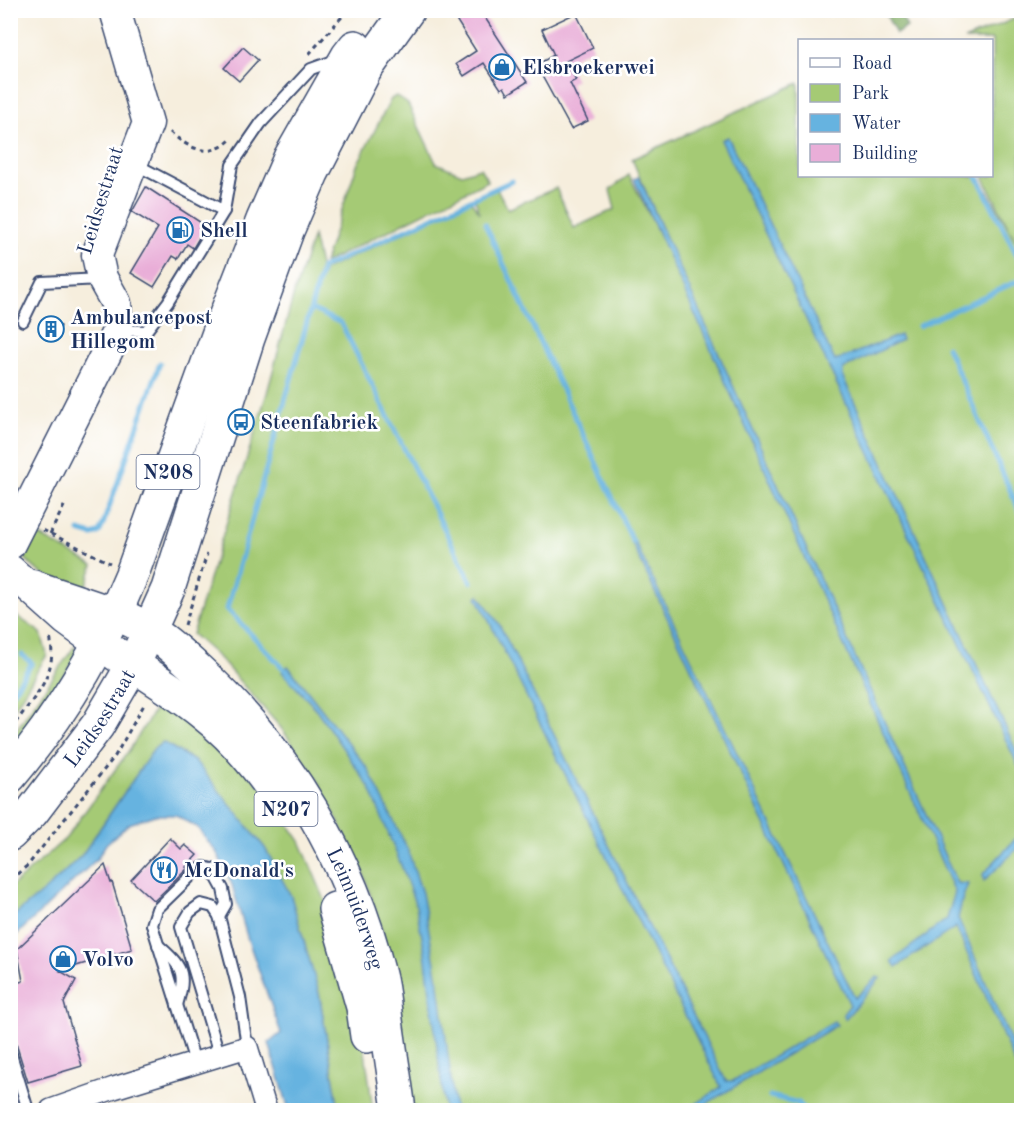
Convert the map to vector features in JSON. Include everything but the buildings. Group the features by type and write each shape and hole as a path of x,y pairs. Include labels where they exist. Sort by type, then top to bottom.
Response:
{"main road":[{"name":"Leidsestraat","path":"10,776 42,736 73,689 115,613 132,574 220,330 290,158 348,56 384,10"},
{"name":"Leidsestraat","path":"10,834 32,812 98,725 133,665 150,629 181,595 248,338 287,231 312,173 365,70 408,10"},
{"name":"N207","path":"115,613 150,629"},
{"name":"Leimuiderweg","path":"150,629 210,681 251,723 291,776 321,828 350,888 380,977 399,1110"},
{"name":"N207","path":"99,644 133,665"},
{"name":"Leimuiderweg","path":"133,665 207,715 236,743 273,789 304,836 326,878 346,943 363,1007 377,1110"}],"street":[{"path":"102,278 97,255 148,123 115,10"},
{"name":"Leidsestraat","path":"102,278 116,303 118,330"},
{"path":"16,532 118,330"},
{"name":"Leidsestraat","path":"16,576 115,613"},
{"name":"Leidsestraat","path":"16,576 66,620 99,644"},
{"path":"51,1110 219,1054 247,1047 266,1110"}],"lane":[{"path":"118,330 146,331 168,302 224,211 232,165 261,123 311,69 348,56"},
{"name":"Leidsestraat","path":"132,163 224,211"},
{"path":"23,321 42,282 102,278"},
{"path":"195,1062 152,925 158,909 196,871 204,867 212,869 223,889 226,904 219,916"},
{"path":"219,1054 181,927 190,912 201,904 213,907 219,916 240,997 247,1047"},
{"path":"10,1051 15,1081 28,1110"}],"path":[{"path":"302,61 348,10"},
{"path":"148,123 160,124 183,144 207,151 224,147 232,138"},
{"path":"50,534 64,504"},
{"path":"16,532 50,534 132,574"},
{"path":"181,595 209,548"},
{"path":"10,730 52,668 52,651 47,632"}],"green space":[{"path":"884,11 898,11 907,27 896,34"},
{"path":"1021,16 1021,1110 406,1110 383,934 362,869 316,777 281,728 220,659 192,634 313,236 320,266 313,300 324,270 471,201 480,213 474,197 497,189 508,209 556,188 574,228 615,209 610,190 629,175 695,305 632,159 798,83 798,177 980,177 1015,240 984,177 993,177 993,39 966,39"},
{"path":"396,96 408,104 436,163 462,174 480,168 488,181 324,263 357,165 391,99"},
{"path":"24,527 93,565 87,584 79,589 53,579 32,566 20,551"},
{"path":"11,612 41,633 47,655 11,714"},
{"path":"74,647 80,652 11,753 11,737"},
{"path":"162,698 184,710 263,788 300,841 336,926 356,986 373,1110 339,1110 319,993 196,762 163,742 154,749 82,855 50,886 11,918 11,887 66,838 130,749"}],"water":[{"path":"728,137 835,361 900,335 902,340 843,369 843,377 1021,761 1021,772 721,140"},
{"path":"639,177 957,883 968,884 958,918 1021,1065 1021,1078 956,927 896,967 892,961 947,919 955,892 634,179"},
{"path":"10,216 19,250 11,254"},
{"path":"634,540 855,998 877,977 880,978 845,1019 843,1014 850,1005 632,543"},
{"path":"479,595 499,624 726,1081 733,1081 834,1021 837,1025 696,1110 687,1110 721,1087 477,597"},
{"path":"288,666 368,769 407,848 422,893 439,985 455,1110 445,1110 425,953 416,906 401,865 370,788 316,709 282,672"},
{"path":"163,742 196,762 265,848 291,896 319,993 339,1110 289,1110 269,1043 281,1033 248,940 232,885 217,853 197,827 176,815 155,815 129,824 106,844 97,859 11,940 11,918 50,886 82,855 154,749"},
{"path":"1021,833 1021,845 984,881 983,874"}],"waterway":[{"path":"978,177 1022,265"},
{"path":"285,670 227,609 322,268 512,181"},
{"path":"485,224 633,542"},
{"path":"919,326 1022,279"},
{"path":"311,309 341,323 471,582"},
{"path":"947,347 1022,517"},
{"path":"79,531 92,535 99,533 102,527 160,363"},
{"path":"10,696 32,663 22,655"},
{"path":"770,1096 799,1103 803,1110"}],"place":[{"name":"Elsbroekerwei","path":"502,67"},
{"name":"Shell","path":"180,230"},
{"name":"Ambulancepost Hillegom","path":"51,329"},
{"name":"Steenfabriek","path":"241,422"},
{"name":"McDonald's","path":"164,870"},
{"name":"Volvo","path":"63,959"}]}
